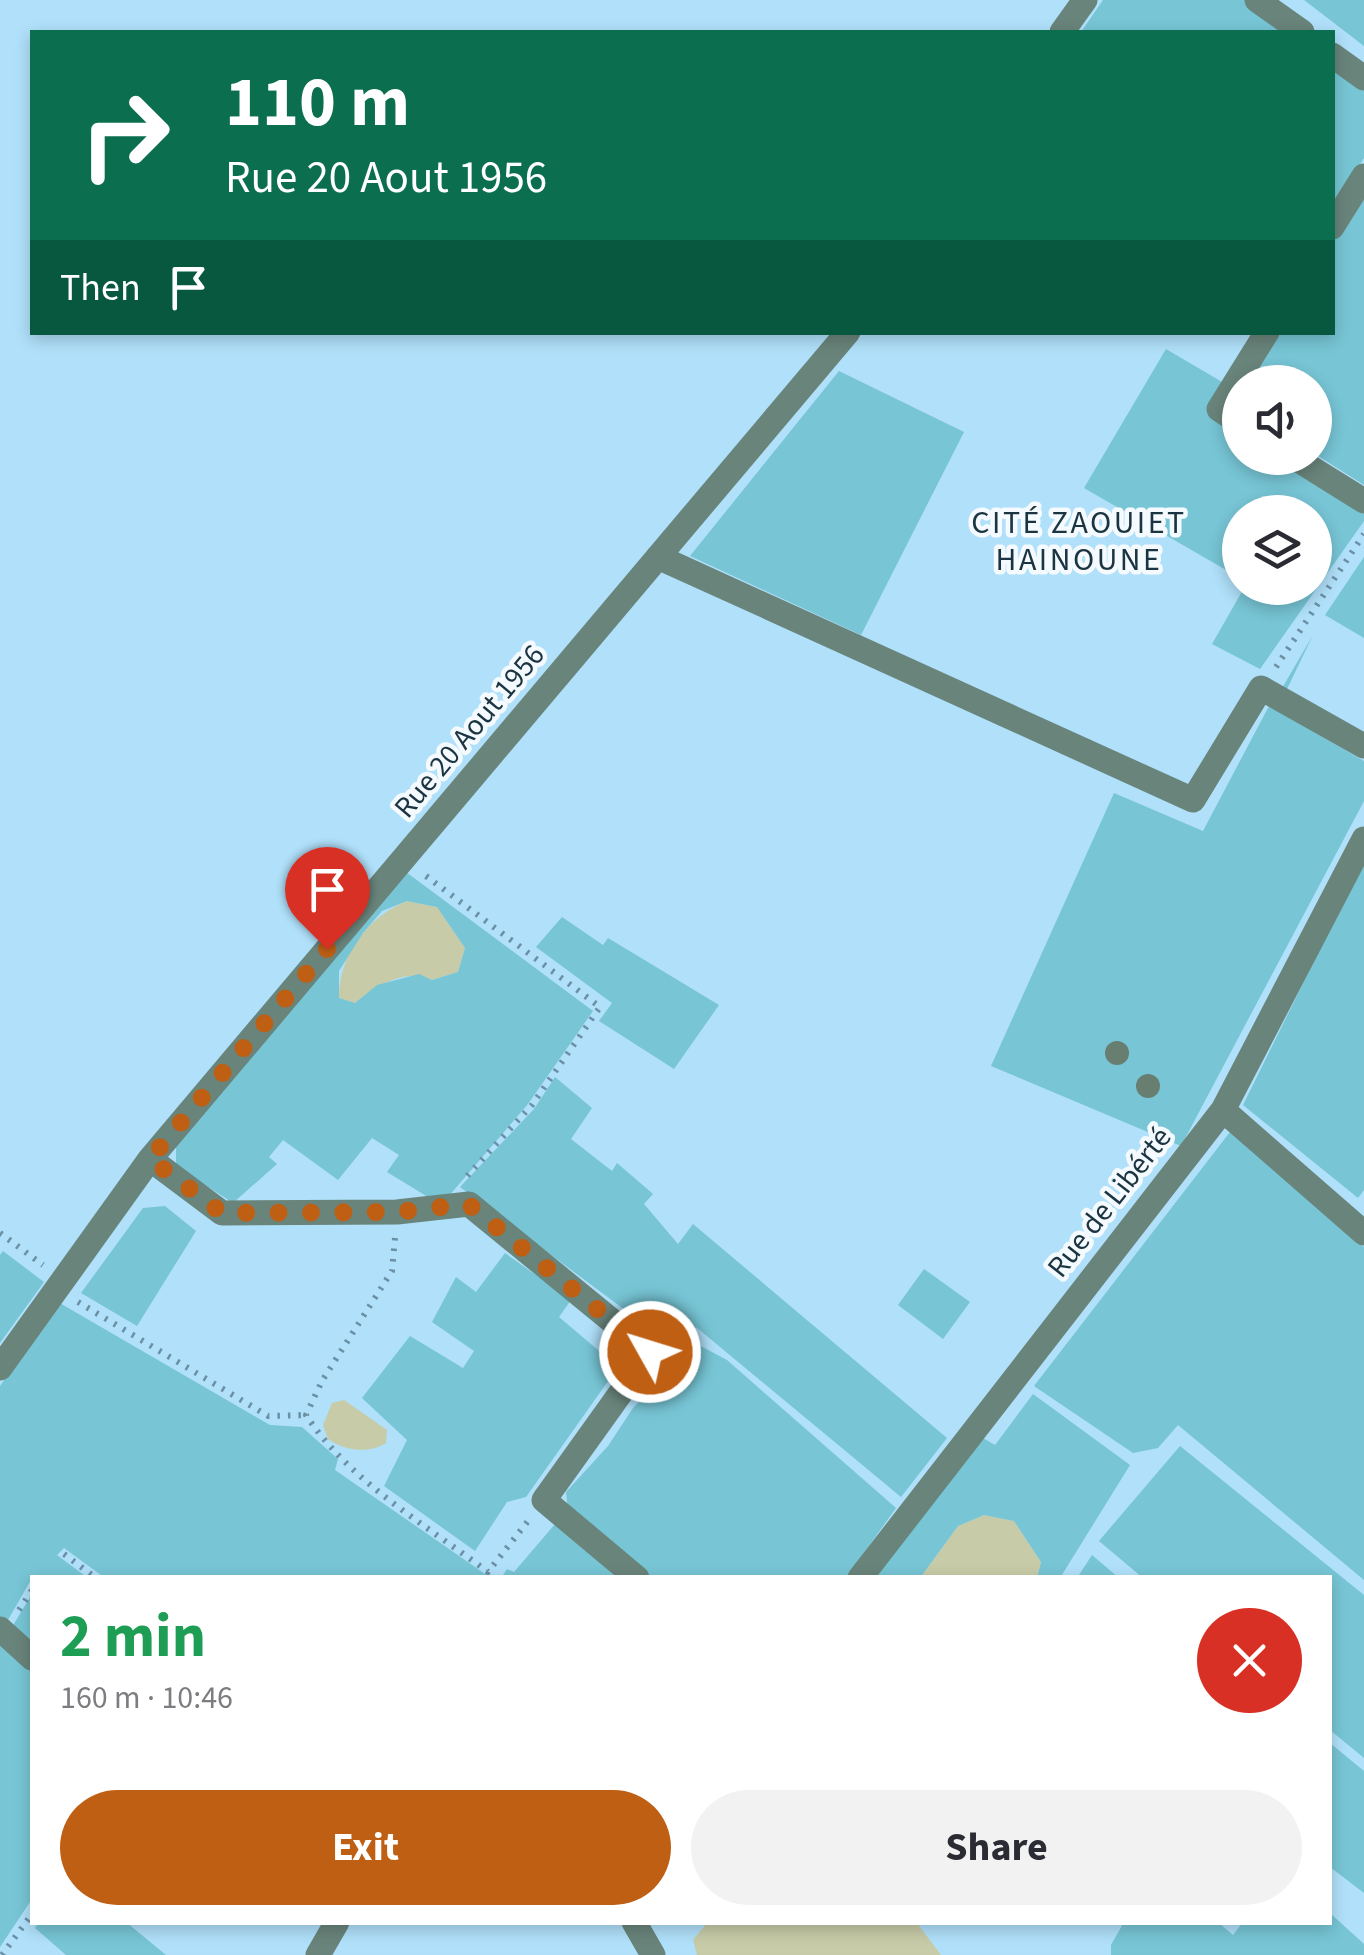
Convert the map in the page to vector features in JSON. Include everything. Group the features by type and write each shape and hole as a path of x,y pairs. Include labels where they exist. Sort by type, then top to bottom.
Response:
{"street":[{"path":"1063,30 1085,0"},
{"path":"1257,0 1299,30"},
{"path":"1335,57 1364,78"},
{"path":"1335,222 1364,176"},
{"name":"Rue 20 Aout 1956","path":"0,1368 150,1159 845,335"},
{"path":"1246,365 1265,335"},
{"path":"1322,475 1364,502"},
{"path":"658,557 1193,800 1261,688 1364,746"},
{"name":"Rue de Libérté","path":"862,1575 1222,1110 1364,839"},
{"path":"1222,1110 1364,1233"},
{"path":"150,1159 222,1213 397,1212 468,1204 650,1352 544,1500 633,1575"},
{"path":"0,1629 30,1656"},
{"path":"318,1955 335,1925"},
{"path":"636,1925 653,1955"}],"path":[{"path":"1261,688 1364,534"},
{"path":"403,859 600,1007 532,1105 458,1186 449,1207"},
{"path":"306,1415 322,1381 392,1270 397,1212"},
{"path":"0,1233 44,1266 56,1288 268,1416 306,1415"},
{"path":"306,1415 320,1437 364,1478 488,1572 544,1500"},
{"path":"64,1554 92,1575"},
{"path":"2,1955 30,1917"}],"green space":[{"path":"407,901 437,907 465,948 458,972 432,980 401,978 381,985 355,1003 339,998 344,967 358,939 380,917"},
{"path":"344,1400 387,1430 386,1443 357,1450 328,1439 323,1425 332,1403"},
{"path":"984,1515 1014,1521 1041,1562 1038,1575 922,1575 958,1526"},
{"path":"705,1925 918,1925 941,1955 697,1955 693,1940"}],"building":[{"path":"1103,0 1247,0 1290,30 1082,30"},
{"path":"1304,0 1364,0 1364,46"},
{"path":"1335,62 1364,82 1364,158 1335,205"},
{"path":"1364,191 1364,485 1332,465 1332,365 1252,365 1271,335 1335,335 1335,235"},
{"path":"1166,349 1222,382 1222,475 1306,475 1364,511 1364,521 1332,567 1332,495 1222,495 1222,568 1084,488"},
{"path":"839,371 964,432 861,635 690,556"},
{"path":"1364,557 1364,638 1325,615"},
{"path":"1234,605 1305,605 1260,669 1212,644"},
{"path":"1313,635 1287,689 1281,690"},
{"path":"1269,706 1364,761 1364,801 1181,1146 991,1066 1114,793 1203,831"},
{"path":"1364,860 1364,1190 1358,1198 1243,1105"},
{"path":"406,872 593,1011 528,1104 441,1205 387,1172 399,1155 372,1138 338,1180 283,1140 269,1157 277,1164 233,1203 176,1166 176,1145","holes":["407,901 437,907 465,948 458,972 432,980 419,974 377,985 355,1003 339,998 339,971 382,911"]},
{"path":"562,917 603,945 608,938 719,1005 674,1069 599,1021 612,1003 536,947"},
{"path":"555,1077 592,1108 571,1139 612,1171 617,1163 653,1194 644,1204 678,1244 693,1224 947,1438 901,1497 696,1327 676,1348 460,1187 534,1109"},
{"path":"1230,1132 1364,1247 1364,1580 1178,1425 1158,1448 1133,1453 1034,1386"},
{"path":"165,1206 196,1231 137,1326 81,1293 143,1208"},
{"path":"3,1251 44,1282 0,1343 0,1255"},
{"path":"505,1253 571,1300 559,1317 618,1367 526,1497 507,1502 475,1551 384,1486 407,1440 362,1398 410,1336 463,1368 474,1351 432,1322 456,1277 476,1292"},
{"path":"924,1269 970,1302 943,1339 898,1305"},
{"path":"58,1302 270,1425 302,1427 338,1459 335,1470 487,1575 101,1575 64,1548 57,1555 84,1575 30,1575 4,1627 0,1624 0,1386"},
{"path":"695,1343 727,1360 896,1508 848,1575 647,1575 568,1511 566,1492 608,1446 633,1408"},
{"path":"1033,1394 1130,1465 1062,1575 1038,1575 1041,1562 1014,1521 984,1515 958,1526 922,1575 871,1575 976,1434 995,1445"},
{"path":"1180,1446 1364,1595 1364,1758 1332,1732 1332,1575 1139,1575 1099,1541"},
{"path":"555,1524 614,1575 503,1575 507,1569 514,1572"},
{"path":"1092,1555 1115,1575 1079,1575"},
{"path":"30,1597 30,1649 9,1632"},
{"path":"0,1639 30,1664 30,1902 0,1947"},
{"path":"1332,1745 1364,1771 1364,1893 1332,1869"},
{"path":"1332,1915 1364,1944 1364,1955 1111,1955 1111,1945 1122,1925 1221,1925 1233,1935 1241,1925 1332,1925"},
{"path":"130,1925 166,1955 66,1955 35,1928"}],"district":[{"name":"CITÉ ZAOUIET HAINOUNE","path":"1079,540"}],"route":[{"path":"327,949 150,1159 222,1213 397,1212 468,1204 650,1352"}]}
